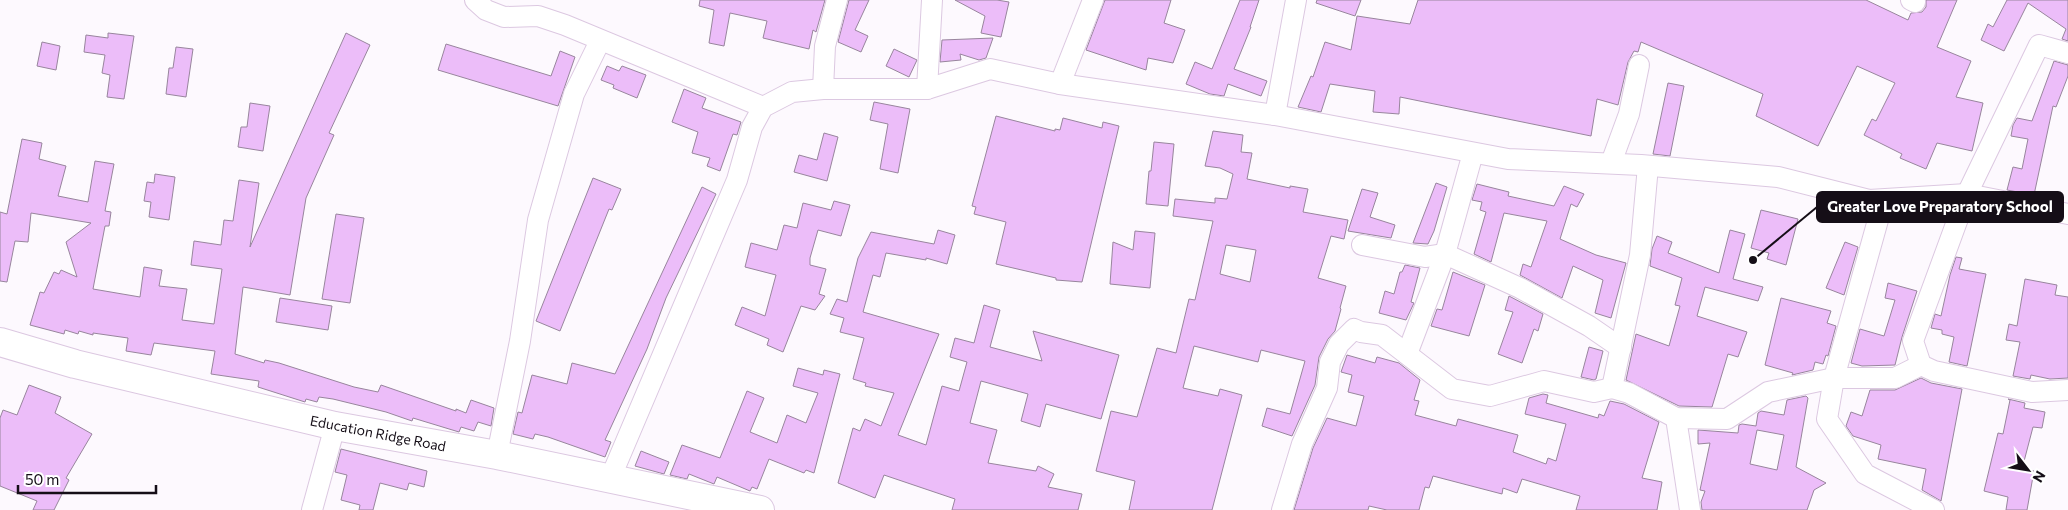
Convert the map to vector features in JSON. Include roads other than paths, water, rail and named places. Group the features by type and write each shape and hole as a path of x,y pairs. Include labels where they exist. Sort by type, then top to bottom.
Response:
{"main road":[{"name":"Education Ridge Road","path":"0,342 75,364 335,426 497,455 760,510"}],"street":[{"path":"475,0 486,10 504,17 538,16 763,107"},
{"path":"822,89 824,46 837,0"},
{"path":"927,89 932,0"},
{"path":"1060,84 1092,0"},
{"path":"1275,115 1296,0"},
{"path":"497,455 520,341 538,220 574,94 600,41"},
{"path":"2068,53 2038,45 1967,194 1913,342 1921,365 1934,371 2032,392 2068,390"},
{"path":"1611,164 1629,114 1639,65"},
{"path":"610,479 733,189 752,127 763,107 792,92 822,89 927,89 990,68 1060,84 1275,115 1508,159 1648,166 1778,177 1869,200 1967,194 2068,214"},
{"path":"1407,354 1445,254 1472,153"},
{"path":"1612,388 1640,255 1648,166"},
{"path":"1869,200 1878,220 1834,378 1827,419 1864,474 1934,510"},
{"path":"1362,245 1426,257 1445,254 1520,288 1589,326 1620,348"},
{"path":"1282,510 1302,444 1327,388 1330,362 1339,344 1354,329 1382,335 1452,389 1490,396 1544,381 1594,392 1612,388 1629,393 1676,418 1727,419 1768,392 1834,378 1895,378 1921,365"},
{"path":"1676,418 1690,510"},
{"path":"312,510 335,426"}],"place":[{"name":"Greater Love Preparatory School","path":"1753,260"}]}
